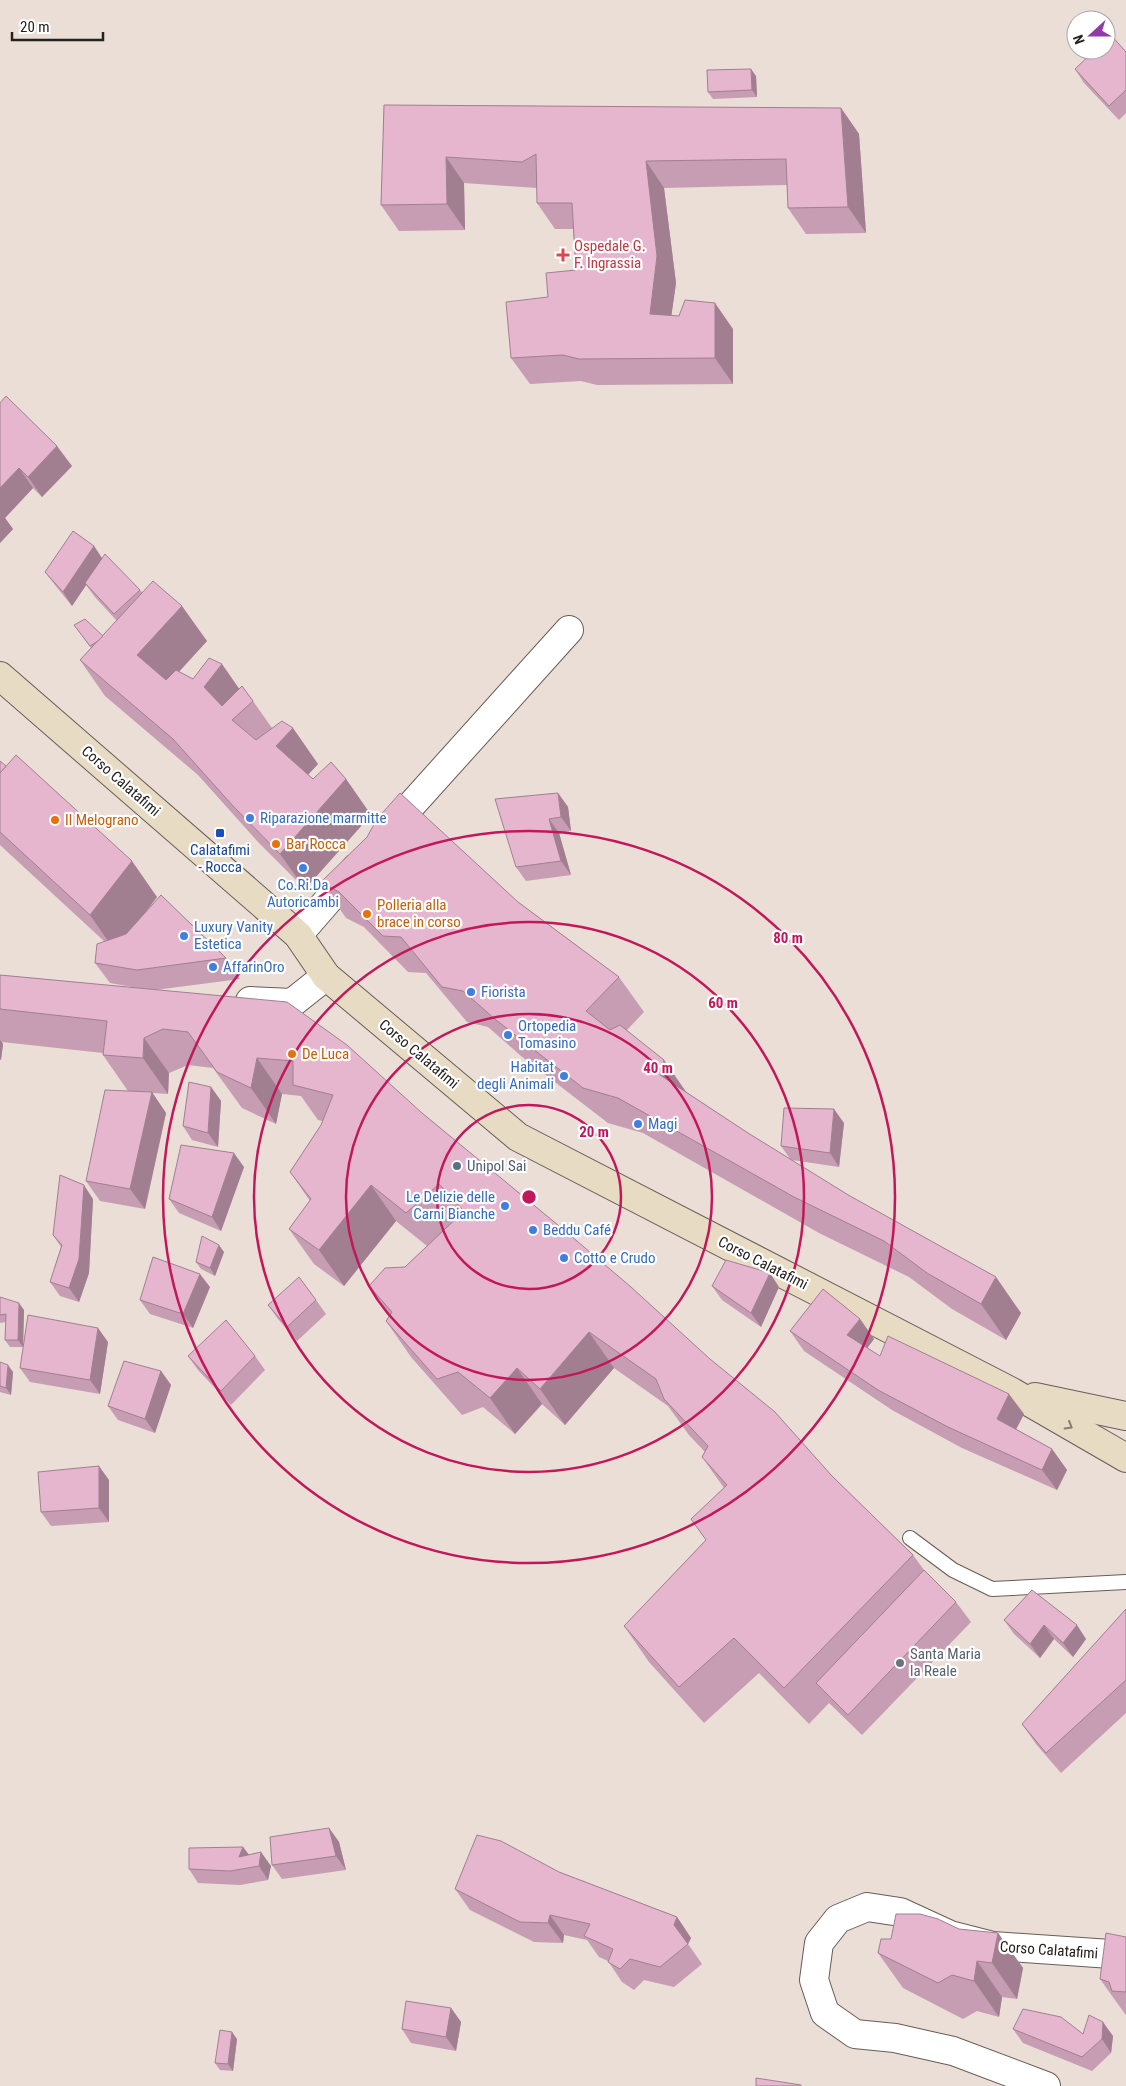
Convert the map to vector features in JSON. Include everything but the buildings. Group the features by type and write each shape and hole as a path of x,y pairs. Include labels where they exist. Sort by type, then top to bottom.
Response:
{"main road":[{"name":"Corso Calatafimi","path":"0,676 298,935 326,976 518,1137 1012,1392"},
{"path":"1012,1392 1126,1416"},
{"path":"1012,1392 1126,1458"}],"street":[{"path":"298,935 384,835 568,630"},
{"path":"225,1000 292,1003 326,976"},
{"name":"Corso Calatafimi","path":"1046,2086 953,2051 895,2038 855,2034 825,2013 814,1980 819,1944 838,1919 867,1907 900,1912 950,1935 993,1946 1126,1955"}],"lane":[{"path":"910,1538 953,1570 992,1589 1126,1582"}],"place":[{"name":"Ospedale G. F. Ingrassia","path":"563,255"},
{"name":"Riparazione marmitte","path":"250,818"},
{"name":"Il Melograno","path":"55,820"},
{"name":"Calatafimi - Rocca","path":"220,833"},
{"name":"Bar Rocca","path":"276,844"},
{"name":"Co.Ri.Da Autoricambi","path":"303,868"},
{"name":"Polleria alla brace in corso","path":"367,914"},
{"name":"Luxury Vanity Estetica","path":"184,936"},
{"name":"AffarinOro","path":"213,967"},
{"name":"Fiorista","path":"471,992"},
{"name":"Ortopedia Tomasino","path":"508,1035"},
{"name":"De Luca","path":"292,1054"},
{"name":"Habitat degli Animali","path":"564,1076"},
{"name":"Magi","path":"638,1124"},
{"name":"Unipol Sai","path":"457,1166"},
{"name":"Le Delizie delle Carni Bianche","path":"505,1206"},
{"name":"Beddu Café","path":"533,1230"},
{"name":"Cotto e Crudo","path":"564,1258"},
{"name":"Santa Maria la Reale","path":"900,1663"}]}
